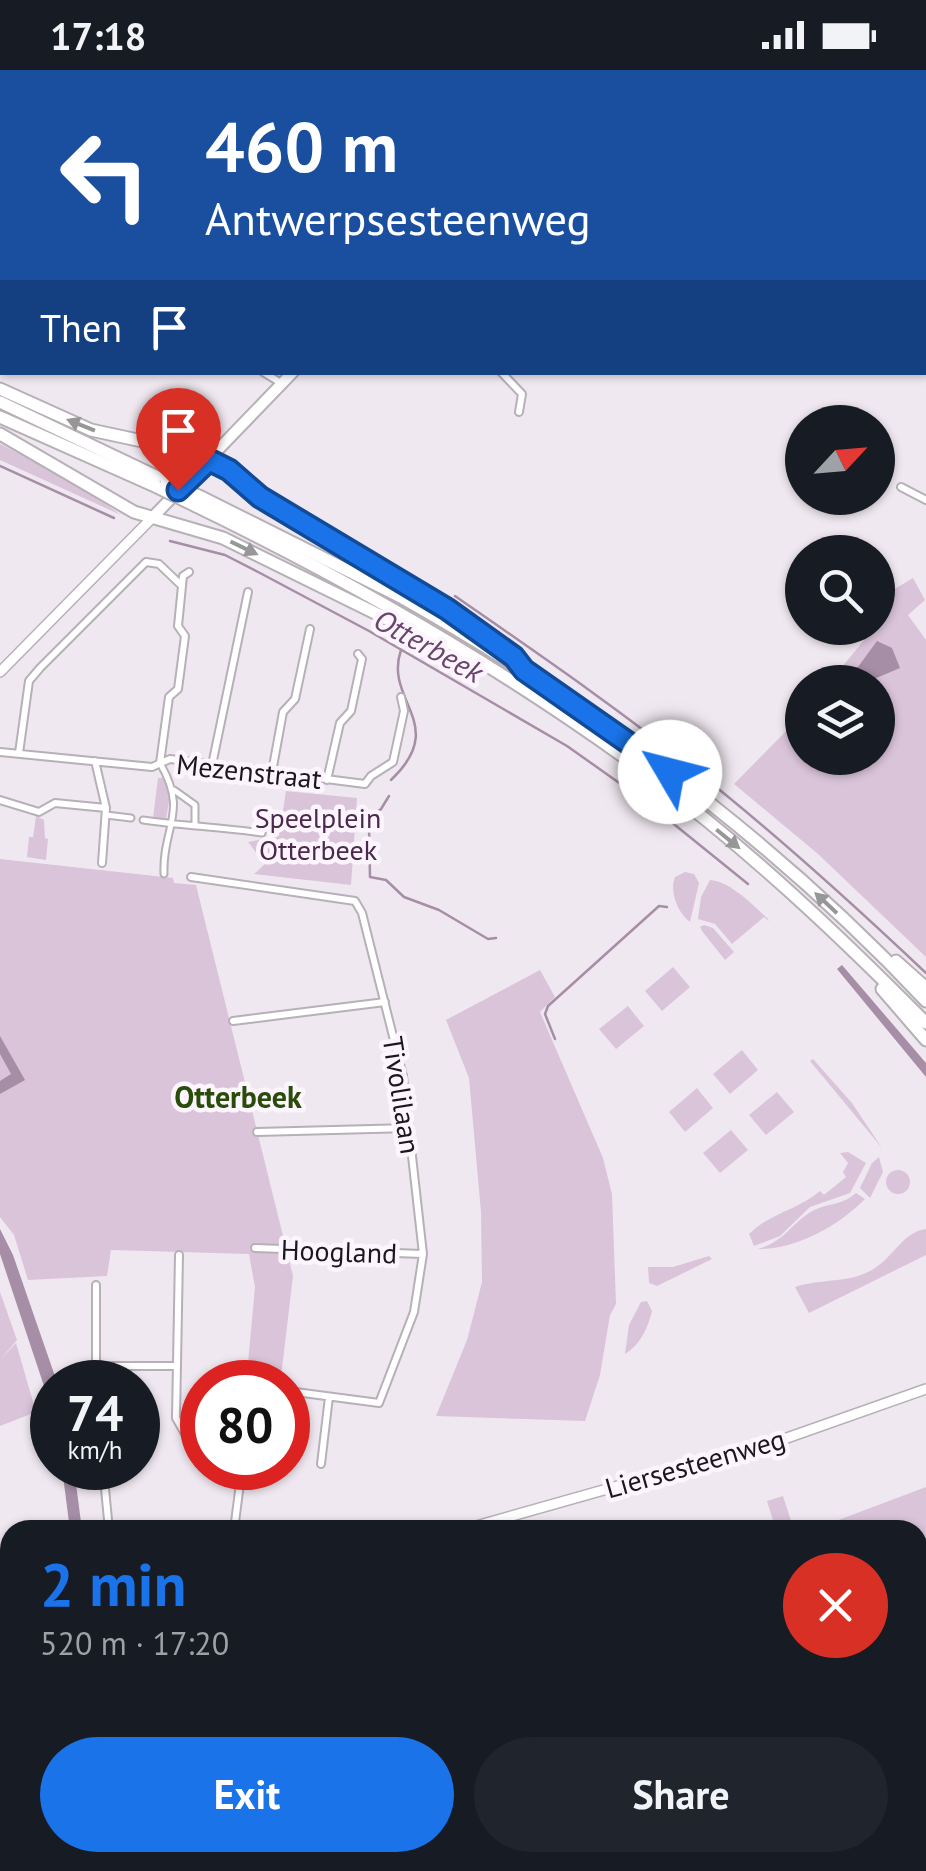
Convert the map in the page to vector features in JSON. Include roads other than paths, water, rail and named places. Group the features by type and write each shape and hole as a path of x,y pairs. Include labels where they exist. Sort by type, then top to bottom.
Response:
{"highway":[{"path":"0,390 92,430 170,447 229,470 260,497 454,613 514,657 524,670"},
{"path":"0,402 161,484"},
{"path":"0,417 161,484 399,596 524,670 633,744 717,808 868,942 926,1001"},
{"path":"0,434 134,512 223,538 434,642 455,645"},
{"path":"198,501 340,578 552,706 652,778 786,888 926,1023"},
{"path":"868,942 885,951 926,988"},
{"path":"858,954 860,964 926,1040"}],"main road":[{"path":"0,672 291,375"},
{"name":"Liersesteenweg","path":"497,1520 784,1439 926,1389"}],"street":[{"path":"268,375 282,384"},
{"path":"504,375 522,394 519,412"},
{"path":"901,487 926,500"},
{"path":"19,754 28,686 34,674 146,562 159,564 182,586"},
{"path":"189,572 183,576 178,626 185,636 178,689 169,697 160,763 173,788 195,806 195,826"},
{"path":"212,765 248,592"},
{"path":"272,772 283,712 295,699 310,629"},
{"path":"327,780 340,723 351,711 362,659 358,654"},
{"name":"Mezenstraat","path":"95,761 152,767 170,759 365,784 394,762 404,711 401,697"},
{"path":"0,752 95,761 106,812 102,862"},
{"path":"164,874 163,855 173,826 173,788"},
{"path":"0,800 39,812 55,802 131,818"},
{"path":"143,820 262,833 266,818"},
{"name":"Tivolilaan","path":"191,876 355,901 362,913 404,1076 423,1254 414,1312 379,1403 310,1395"},
{"path":"234,1021 384,1002"},
{"path":"257,1132 410,1128"},
{"name":"Hoogland","path":"255,1248 423,1254"},
{"path":"179,1255 176,1366 180,1428"},
{"path":"94,1360 96,1285"},
{"path":"160,1366 176,1366"},
{"path":"321,1464 329,1398"},
{"path":"105,1490 108,1520"},
{"path":"235,1520 239,1490"}],"waterway":[{"name":"Otterbeek","path":"0,466 114,518"},
{"name":"Otterbeek","path":"170,541 225,555 260,573 567,746 649,804 748,884"},
{"path":"455,596 608,703 696,771 813,869 926,973"},
{"path":"391,780 408,760 415,743 415,728 400,684 401,650"},
{"path":"372,816 389,796"},
{"path":"369,826 370,877 386,880 404,897 439,910 488,939 496,938"},
{"path":"555,1039 545,1014 548,1006 659,906 667,907"}],"district":[{"name":"Otterbeek","path":"238,1096"}],"park label":[{"name":"Speelplein Otterbeek","path":"318,833"}]}
